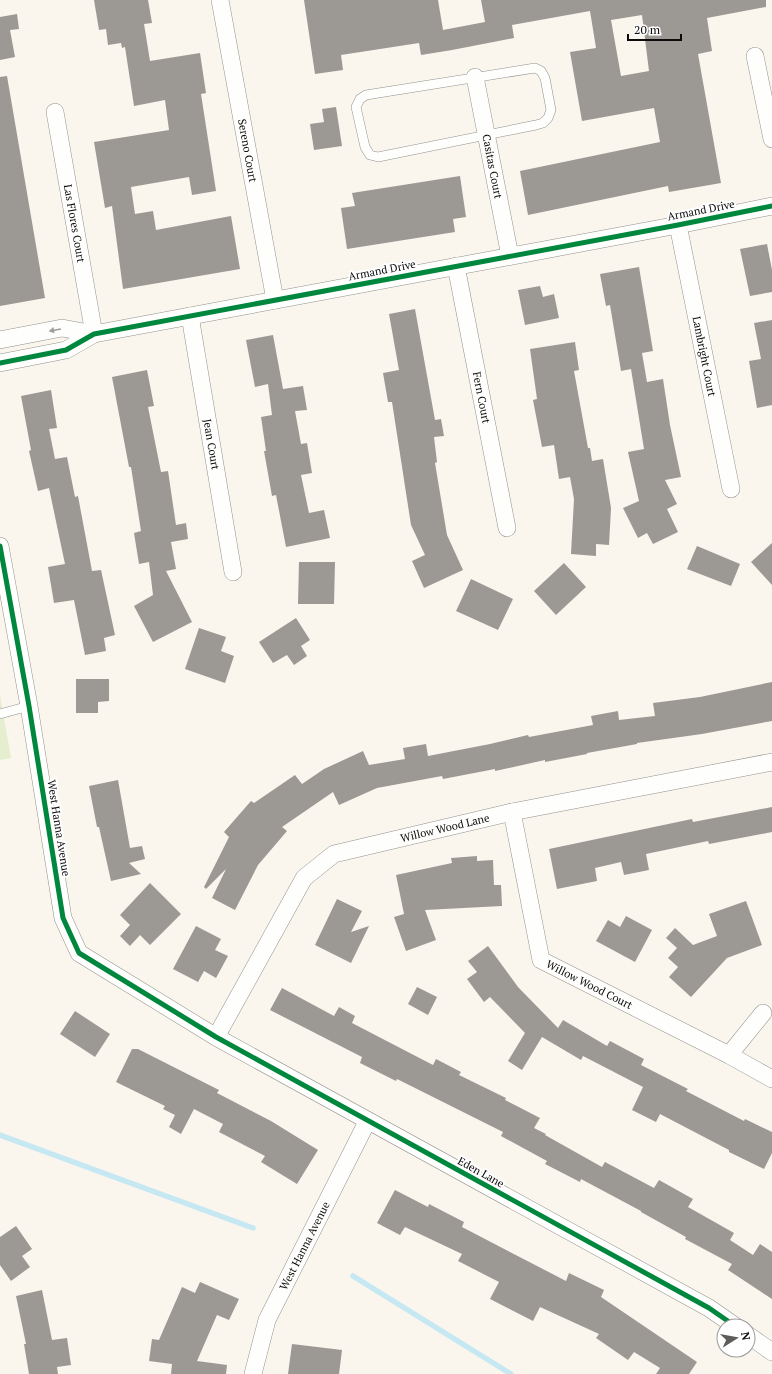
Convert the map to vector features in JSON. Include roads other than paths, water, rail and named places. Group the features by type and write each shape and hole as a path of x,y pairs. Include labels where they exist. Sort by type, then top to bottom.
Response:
{"street":[{"name":"Sereno Court","path":"220,0 275,300"},
{"path":"755,56 772,139"},
{"name":"Casitas Court","path":"475,77 510,256"},
{"name":"Las Flores Court","path":"55,112 94,334"},
{"name":"Armand Drive","path":"0,363 66,350 94,334 678,225 772,206"},
{"name":"Lambright Court","path":"678,225 731,489"},
{"name":"Fern Court","path":"456,266 507,528"},
{"name":"Jean Court","path":"190,316 233,572"},
{"name":"Armand Drive","path":"0,340 62,328 94,334"},
{"name":"West Hanna Avenue","path":"0,546 29,706 63,918 79,953 216,1038"},
{"name":"Willow Wood Lane","path":"216,1038 304,878 334,854 512,812 772,762"},
{"name":"Willow Wood Court","path":"512,812 541,960 729,1055 772,1079"},
{"path":"729,1055 763,1013"},
{"name":"Eden Lane","path":"216,1038 709,1308 723,1318"},
{"name":"West Hanna Avenue","path":"253,1374 267,1320 367,1122"},
{"path":"756,1341 772,1352"}],"lane":[{"path":"535,68 541,71 545,78 551,110 548,118 536,125 486,136 378,157 370,155 364,147 356,107 360,99 366,95 535,68"},
{"path":"0,714 29,706"}],"waterway":[{"path":"0,1135 253,1228"},
{"path":"353,1276 511,1374"}]}
